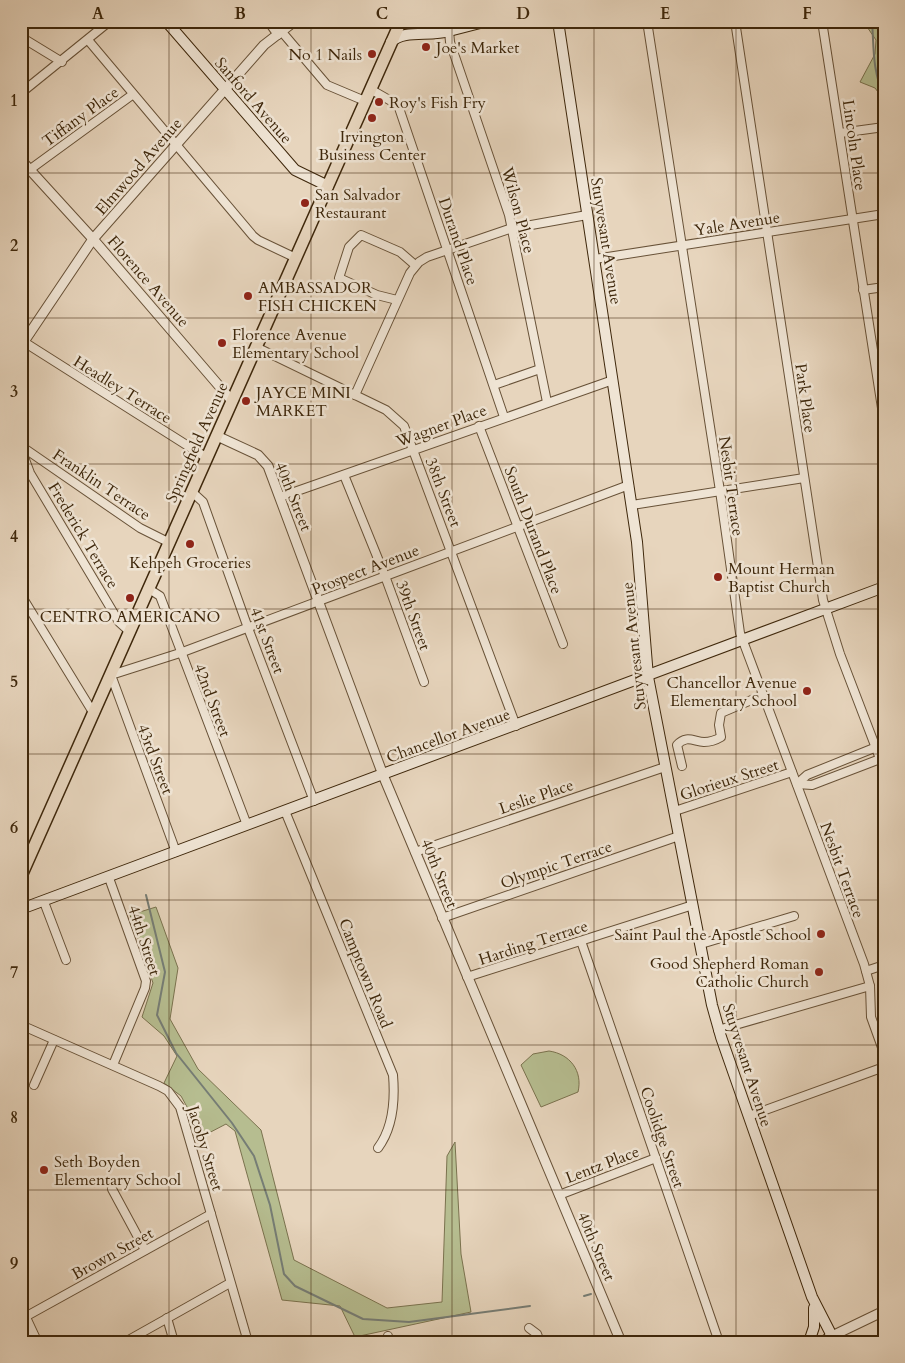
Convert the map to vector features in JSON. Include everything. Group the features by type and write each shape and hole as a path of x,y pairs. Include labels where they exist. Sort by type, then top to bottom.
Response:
{"main road":[{"name":"Sanford Avenue","path":"166,21 295,170 328,186"},
{"name":"Springfield Avenue","path":"21,876 400,21"},
{"path":"422,21 449,31"},
{"path":"391,43 403,34 432,35 488,21"},
{"name":"Stuyvesant Avenue","path":"558,21 632,505 637,542 648,677 718,1030 812,1297 830,1340"},
{"name":"Chancellor Avenue","path":"21,909 742,642 884,587"},
{"path":"809,1342 815,1321 812,1297"}],"street":[{"path":"21,93 62,62 110,21"},
{"path":"268,21 327,85 365,102"},
{"name":"Elmwood Avenue","path":"22,344 93,239 264,45 295,21"},
{"name":"Nesbit Terrace","path":"647,21 742,642 866,970 870,986 872,1017 884,1053"},
{"name":"Park Place","path":"735,21 825,610 884,769"},
{"name":"Lincoln Place","path":"822,21 884,420"},
{"name":"Wilson Place","path":"449,31 450,42 513,229 547,402"},
{"path":"21,37 62,62"},
{"path":"88,40 132,95 253,236 296,258"},
{"name":"Durand Place","path":"370,89 398,105 504,417"},
{"name":"Tiffany Place","path":"21,176 132,95"},
{"path":"840,133 884,126"},
{"name":"Florence Avenue","path":"21,160 93,239 232,402"},
{"name":"Yale Avenue","path":"595,259 884,214"},
{"path":"355,395 397,300 415,265 422,259 513,229 587,215"},
{"path":"397,300 377,295 339,278 349,248 361,234 400,252 415,265"},
{"path":"863,290 884,287"},
{"path":"21,323 30,333"},
{"name":"Headley Terrace","path":"22,344 207,458"},
{"name":"38th Street","path":"256,347 355,395 398,419 404,426 516,726"},
{"path":"875,360 884,359"},
{"path":"494,385 540,369"},
{"name":"Wagner Place","path":"280,498 504,417 613,380"},
{"name":"South Durand Place","path":"479,426 563,644"},
{"name":"40th Street","path":"217,436 264,460 319,601 382,775 621,1342"},
{"name":"Franklin Terrace","path":"21,447 140,528 170,542"},
{"name":"Frederick Terrace","path":"21,447 30,473 119,622 130,632"},
{"name":"39th Street","path":"344,475 386,576 424,682"},
{"path":"632,505 804,478"},
{"name":"Prospect Avenue","path":"110,676 248,628 629,485"},
{"name":"41st Street","path":"192,492 203,502 248,628 314,801"},
{"name":"42nd Street","path":"149,588 160,596 246,825"},
{"path":"21,595 94,714"},
{"name":"43rd Street","path":"110,676 176,852"},
{"path":"682,766 677,746 680,742 692,738 705,742 721,738 718,725 721,713 763,695"},
{"name":"Glorieux Street","path":"797,784 807,775 884,744"},
{"name":"Glorieux Street","path":"797,784 821,782 880,760"},
{"name":"Leslie Place","path":"415,852 666,767"},
{"name":"Glorieux Street","path":"675,812 792,772"},
{"name":"Camptown Road","path":"285,811 393,1075 394,1089 389,1130 378,1148"},
{"name":"Olympic Terrace","path":"442,918 679,836"},
{"name":"44th Street","path":"109,878 146,981 145,988 114,1066"},
{"path":"44,902 66,960"},
{"name":"Harding Terrace","path":"467,977 693,905"},
{"path":"701,944 794,916"},
{"name":"Coolidge Street","path":"581,941 720,1342"},
{"path":"866,970 884,966"},
{"path":"718,1030 870,986"},
{"name":"Jacoby Street","path":"21,1025 159,1086 175,1098 180,1107 248,1342"},
{"path":"34,1085 54,1040"},
{"path":"749,1116 884,1067"},
{"name":"Lentz Place","path":"559,1195 656,1158"},
{"path":"112,1189 145,1250"},
{"name":"Brown Street","path":"26,1317 211,1214"},
{"path":"125,1342 230,1282"},
{"path":"21,1308 37,1342"},
{"path":"830,1340 884,1311"},
{"path":"167,1318 174,1342"},
{"path":"529,1328 537,1334 540,1342"}],"green space":[{"path":"863,21 884,21 884,100 875,88 860,82 875,54 876,40"},
{"path":"156,907 178,968 170,1019 198,1069 261,1130 294,1260 387,1308 442,1302 447,1156 455,1142 461,1254 471,1312 355,1337 340,1306 282,1300 235,1131 226,1124 203,1136 181,1096 164,1083 177,1056 164,1036 142,1017 153,983 130,915"},
{"path":"549,1051 563,1056 573,1065 579,1077 578,1092 541,1107 521,1065 533,1054"}],"waterway":[{"path":"872,21 875,68 884,95"},
{"path":"146,895 165,972 157,1015 176,1053 232,1123 254,1156 270,1205 284,1274 295,1286 363,1319 409,1322 530,1306"},
{"path":"584,1296 591,1294"}],"place":[{"name":"Joe's Market","path":"426,47"},
{"name":"No 1 Nails","path":"372,54"},
{"name":"Roy's Fish Fry","path":"379,102"},
{"name":"Irvington Business Center","path":"372,118"},
{"name":"San Salvador Restaurant","path":"305,203"},
{"name":"AMBASSADOR FISH CHICKEN","path":"248,296"},
{"name":"Florence Avenue Elementary School","path":"222,343"},
{"name":"JAYCE MINI MARKET","path":"246,401"},
{"name":"Kehpeh Groceries","path":"190,544"},
{"name":"Mount Herman Baptist Church","path":"718,577"},
{"name":"CENTRO AMERICANO","path":"130,598"},
{"name":"Chancellor Avenue Elementary School","path":"807,691"},
{"name":"Saint Paul the Apostle School","path":"821,934"},
{"name":"Good Shepherd Roman Catholic Church","path":"819,972"},
{"name":"Seth Boyden Elementary School","path":"44,1170"}]}
